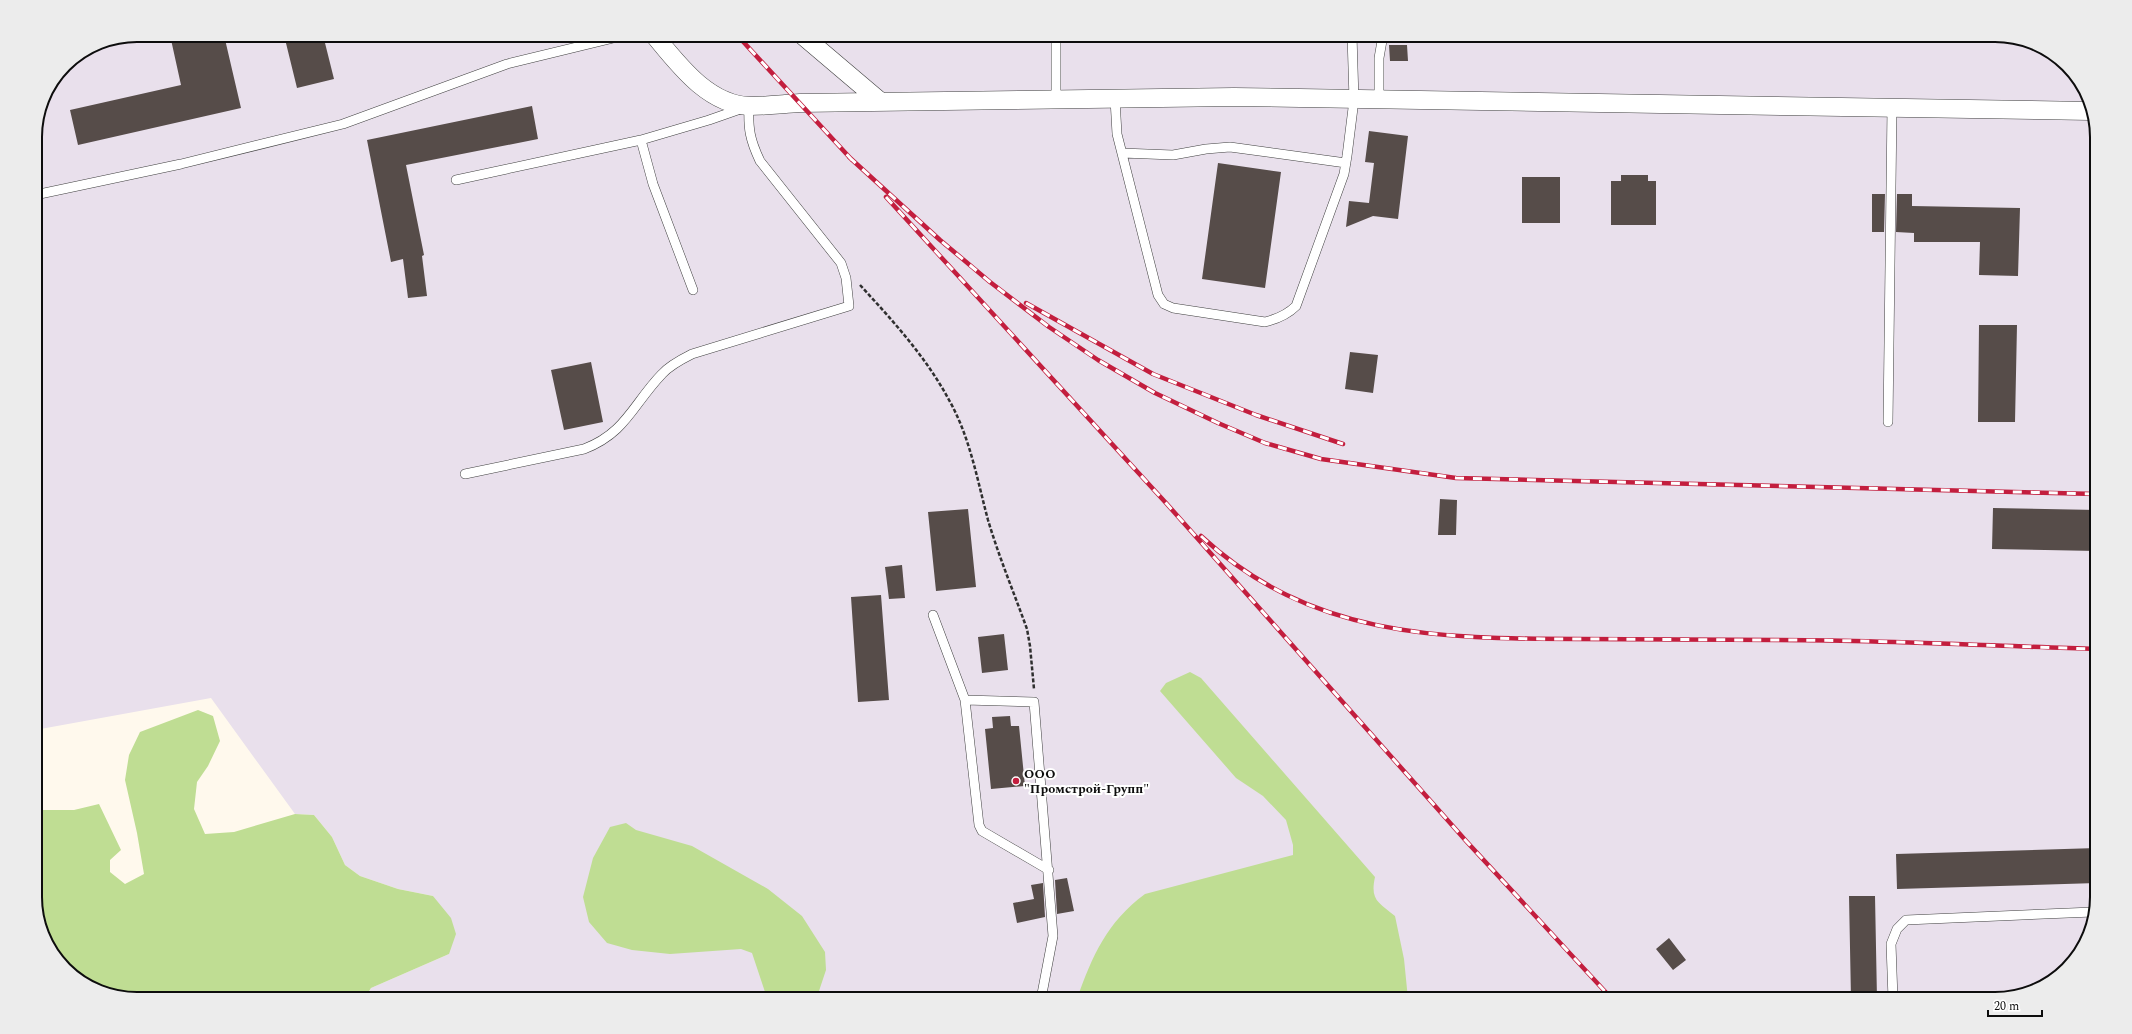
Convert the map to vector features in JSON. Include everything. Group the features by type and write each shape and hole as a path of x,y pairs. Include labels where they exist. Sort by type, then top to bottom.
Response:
{"street":[{"path":"660,42 676,61 699,83 728,102 749,106 882,102 1234,97 2086,112"},
{"path":"810,42 882,102"}],"lane":[{"path":"42,194 181,164 343,124 507,64 597,42"},
{"path":"1056,42 1056,100"},
{"path":"1115,99 1116,124 1122,153 1158,295 1161,300 1173,308 1264,322 1283,316 1296,306 1346,163 1354,100 1352,42"},
{"path":"1378,100 1379,58 1382,42"},
{"path":"456,180 641,140 709,120 749,106 748,127 751,142 760,161 842,263 850,306 687,356 662,373 615,432 601,443 584,449 465,474"},
{"path":"1888,422 1892,108"},
{"path":"641,140 653,184 693,290"},
{"path":"1122,153 1173,155 1206,149 1230,147 1346,163"},
{"path":"933,615 965,700 979,825 982,831 1049,870"},
{"path":"965,700 1034,702 1049,870 1053,936 1042,992"},
{"path":"1893,992 1891,944 1897,929 1906,920 2089,912"}],"path":[{"path":"842,263 903,332 941,386 960,422 968,443 988,521 1027,629 1030,646 1034,702"}],"shaded area":[{"path":"131,42 2001,42 2026,47 2048,58 2066,74 2074,84 2085,106 2090,131 2090,897 2087,922 2074,950 2058,968 2048,976 2020,989 1995,992 368,992 371,988 449,954 433,896 398,889 360,876 345,865 332,837 314,815 295,814 211,698 42,729 42,131 45,112 58,84 79,62 89,55 106,47"}],"green space":[{"path":"1190,672 1201,678 1375,877 1374,891 1377,900 1395,916 1404,959 1407,992 1080,992 1095,954 1102,941 1120,916 1145,894 1293,855 1293,845 1286,820 1263,796 1236,778 1160,691 1166,683"},
{"path":"198,710 213,716 220,741 208,766 197,782 194,809 205,834 234,832 295,814 314,815 332,837 345,865 360,876 398,889 433,896 451,918 456,934 449,954 371,988 368,992 137,992 112,989 84,976 66,960 58,950 47,928 42,903 42,810 74,810 99,804 121,850 110,860 110,872 125,884 144,874 137,833 125,780 129,755 140,732"},
{"path":"626,823 636,830 692,846 768,889 802,916 825,952 826,970 819,992 765,992 752,953 741,949 670,954 632,950 607,943 589,922 583,897 593,858 610,827"}],"building":[{"path":"172,42 226,42 241,108 78,145 70,110 181,85"},
{"path":"286,42 325,42 334,79 297,88"},
{"path":"1389,45 1407,45 1408,61 1390,61"},
{"path":"532,106 538,139 406,165 424,255 422,256 427,296 408,298 403,259 391,262 367,140"},
{"path":"1369,131 1408,136 1398,219 1373,216 1346,227 1349,201 1369,203 1374,163 1365,162"},
{"path":"1218,163 1281,172 1265,288 1202,279"},
{"path":"1621,175 1648,175 1648,181 1656,181 1656,225 1611,225 1611,181 1621,181"},
{"path":"1522,177 1560,177 1560,223 1522,223"},
{"path":"1872,194 1885,194 1884,232 1872,232"},
{"path":"1897,194 1912,194 1912,206 2020,208 2018,276 1979,275 1980,242 1914,242 1914,233 1896,232"},
{"path":"1979,325 2017,325 2015,422 1978,422"},
{"path":"1350,352 1378,355 1373,393 1345,389"},
{"path":"591,362 603,422 564,430 551,370"},
{"path":"1440,499 1457,500 1456,535 1438,535"},
{"path":"1993,508 2090,510 2090,551 1992,549"},
{"path":"968,509 976,587 936,591 928,512"},
{"path":"902,565 905,598 889,599 885,567"},
{"path":"881,595 889,700 858,702 851,597"},
{"path":"1004,634 1008,670 982,673 978,637"},
{"path":"1010,716 1011,726 1019,726 1025,786 991,789 985,729 993,728 992,717"},
{"path":"2090,848 2090,883 1897,889 1896,854"},
{"path":"1067,878 1074,911 1057,914 1055,880"},
{"path":"1043,883 1045,917 1017,923 1013,903 1034,899 1031,885"},
{"path":"1849,896 1875,896 1877,992 1851,992"},
{"path":"1669,938 1686,960 1673,970 1656,949"}],"railway":[{"path":"743,42 852,160"},
{"path":"849,157 940,240 990,282 1049,327 1098,360 1155,393 1218,423 1265,443 1321,459 1456,478 2090,494"},
{"path":"886,197 1166,503 1467,842 1606,992"},
{"path":"1026,303 1153,374 1256,415 1343,444"},
{"path":"1201,536 1243,569 1286,595 1331,613 1378,625 1426,633 1526,639 1818,640 2090,649"}],"place":[{"name":"ООО \"Промстрой-Групп\"","path":"1016,781"}]}
